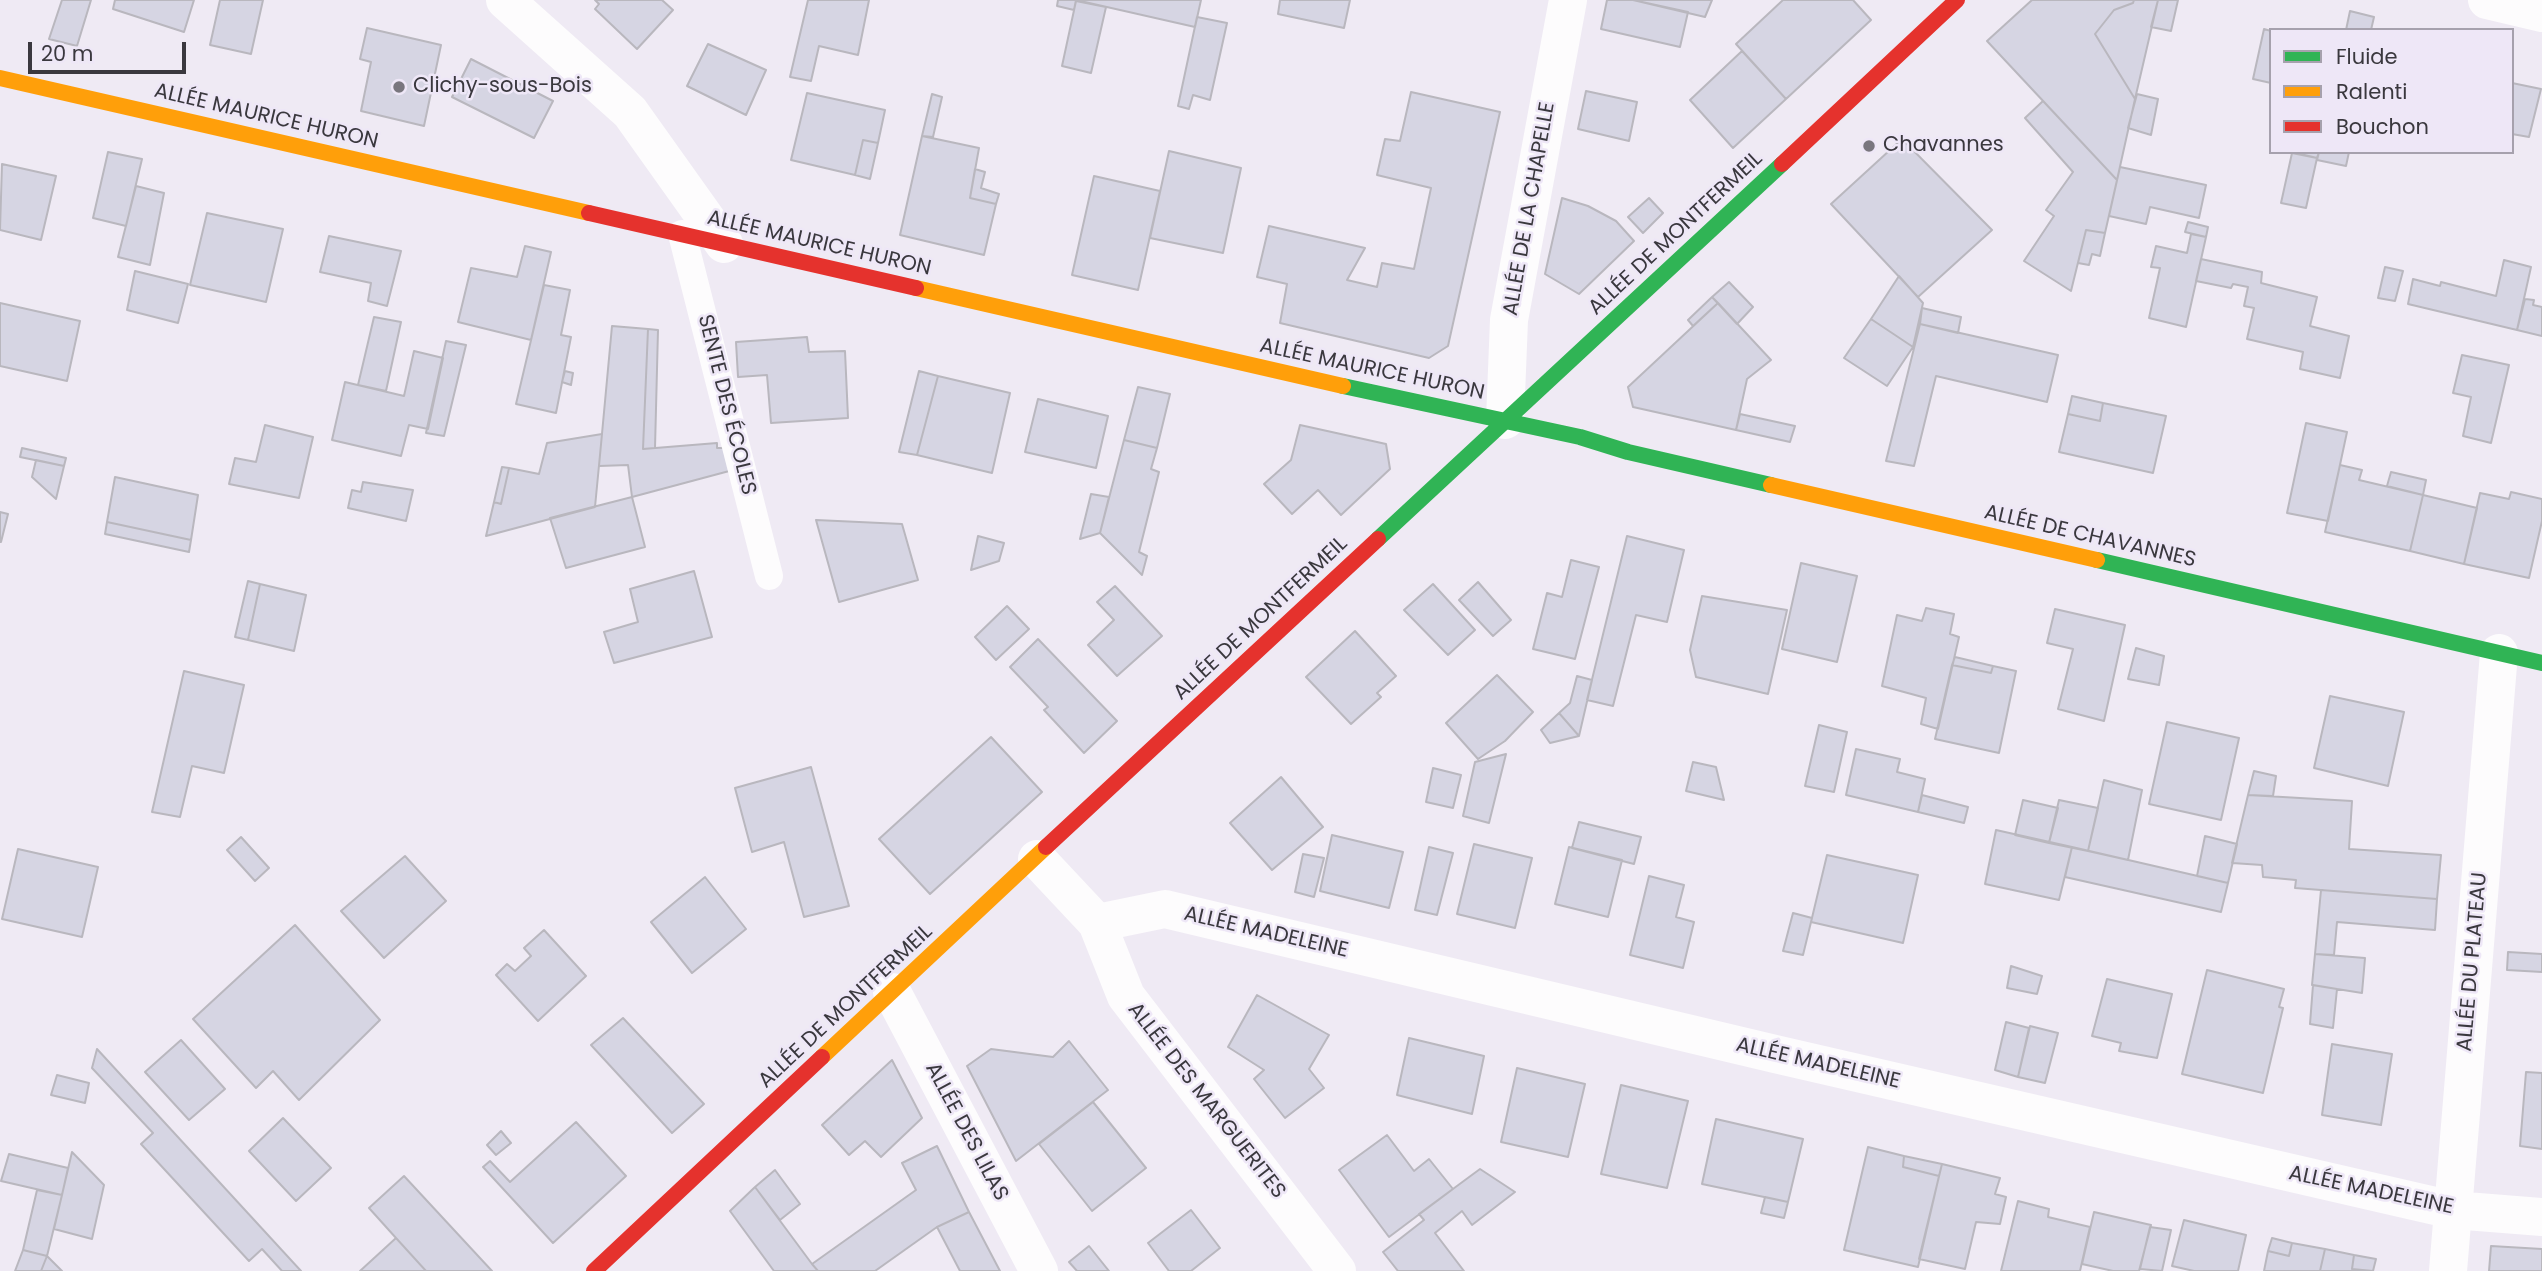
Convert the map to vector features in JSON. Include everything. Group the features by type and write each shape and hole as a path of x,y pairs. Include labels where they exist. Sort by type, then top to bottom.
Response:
{"street":[{"path":"505,0 630,112 724,244"},
{"name":"ALLÉE DE LA CHAPELLE","path":"1505,420 1509,320 1568,0"},
{"name":"ALLÉE DE MONTFERMEIL","path":"594,1271 1957,0"},
{"path":"2487,0 2542,13"},
{"name":"ALLÉE MAURICE HURON","path":"0,78 1419,404 1580,437 1628,452"},
{"name":"ALLÉE DE CHAVANNES","path":"1628,452 2542,663"},
{"name":"ALLÉE DU PLATEAU","path":"2448,1271 2500,653"},
{"name":"ALLÉE DES MARGUERITES","path":"1037,859 1097,923 1126,996 1337,1271"},
{"name":"ALLÉE MADELEINE","path":"1097,923 1166,909 1761,1051 2453,1210 2542,1217"},
{"name":"ALLÉE DES LILAS","path":"892,992 1039,1271"}],"lane":[{"name":"SENTE DES ÉCOLES","path":"682,234 769,576"}],"building":[{"path":"62,0 91,0 77,46 49,39"},
{"path":"115,0 194,0 184,32 113,9"},
{"path":"220,0 263,0 251,54 210,45"},
{"path":"595,0 662,0 673,10 637,49 595,9 599,4"},
{"path":"808,0 869,0 858,55 819,46 811,81 790,77"},
{"path":"1058,0 1076,0 1074,10 1057,6"},
{"path":"1076,0 1201,0 1195,27"},
{"path":"1280,0 1350,0 1344,28 1278,14"},
{"path":"1607,0 1633,0 1688,12 1680,47 1601,29"},
{"path":"1633,0 1712,0 1705,17"},
{"path":"1783,0 1853,0 1871,20 1786,99 1736,44"},
{"path":"2032,0 2134,0 2133,3 2114,10 2095,34 2135,99 2117,180 1987,41"},
{"path":"2134,0 2158,0 2135,99 2095,34 2114,10 2133,3"},
{"path":"2158,0 2178,0 2171,31 2151,27"},
{"path":"1076,1 1106,7 1091,73 1062,66"},
{"path":"2350,11 2374,17 2371,28 2346,28"},
{"path":"1197,17 1227,23 1210,100 1193,95 1189,109 1178,106"},
{"name":"Clichy-sous-Bois","path":"367,28 441,45 424,126 361,111 371,62 360,59"},
{"path":"2264,29 2269,30 2269,83 2253,79"},
{"path":"708,44 766,70 746,115 687,86"},
{"path":"1742,51 1786,99 1733,148 1690,100"},
{"path":"471,59 553,101 534,138 452,97"},
{"path":"2514,83 2541,89 2529,137 2514,134"},
{"path":"1586,91 1637,102 1629,141 1578,129"},
{"path":"1411,92 1500,112 1448,346 1429,358 1280,323 1287,284 1257,277 1269,226 1365,248 1347,280 1377,287 1382,263 1414,269 1431,188 1377,175 1385,139 1400,141"},
{"path":"807,93 885,110 878,143 863,140 855,175 791,160"},
{"path":"932,94 942,97 933,137 922,136"},
{"path":"2137,94 2158,99 2151,135 2128,128"},
{"path":"2043,101 2117,180 2105,233 2086,230 2071,291 2024,261 2054,216 2046,210 2073,172 2025,118"},
{"path":"922,136 979,148 970,198 996,204 984,255 900,235"},
{"path":"1902,139 1992,230 1918,297 1831,204"},
{"path":"863,140 878,143 870,179 855,175"},
{"path":"1169,151 1241,168 1223,253 1150,238"},
{"path":"108,152 142,159 126,226 93,218"},
{"path":"2292,154 2317,158 2306,208 2281,203"},
{"path":"2300,154 2318,154 2317,158"},
{"path":"2318,154 2349,154 2346,166 2317,160"},
{"path":"2,164 56,176 41,240 0,230"},
{"path":"2120,167 2206,185 2199,218 2150,207 2146,224 2109,216"},
{"path":"975,169 985,172 981,188 999,194 996,204 970,198"},
{"path":"1094,176 1160,191 1138,290 1072,275"},
{"path":"136,186 164,193 150,265 118,257"},
{"path":"1562,198 1588,206 1616,221 1634,241 1579,294 1545,274"},
{"path":"1649,198 1663,213 1643,233 1628,217"},
{"path":"207,213 283,229 266,302 190,285"},
{"path":"2188,222 2208,227 2206,237 2185,232"},
{"path":"2086,230 2105,233 2100,256 2092,254 2089,265 2078,263"},
{"path":"2191,234 2206,237 2186,327 2149,318 2160,268 2151,267 2156,246 2187,253"},
{"path":"329,236 401,251 387,306 368,301 371,283 320,272"},
{"path":"525,246 551,252 531,340 458,322 471,268 517,277"},
{"path":"2201,259 2262,272 2261,283 2317,297 2310,326 2349,336 2340,378 2300,369 2303,352 2247,339 2254,308 2244,306 2248,287 2233,284 2231,288 2196,281"},
{"path":"2504,260 2531,267 2517,330 2408,304 2413,279 2440,286 2441,282 2496,296"},
{"path":"2385,267 2403,271 2395,301 2378,298"},
{"path":"135,271 188,284 178,323 127,310"},
{"path":"1899,276 1923,303 1913,347 1871,319"},
{"path":"1729,282 1753,307 1737,324 1712,297"},
{"path":"544,285 570,290 561,335 571,337 556,413 516,404"},
{"path":"1712,297 1718,303 1693,326 1688,320"},
{"path":"2525,299 2534,300 2533,305 2542,307 2542,336 2517,330"},
{"path":"0,303 80,321 67,381 0,366"},
{"path":"1718,303 1771,360 1747,379 1736,430 1633,407 1628,387"},
{"path":"1922,308 1961,317 1958,333 1920,324"},
{"path":"374,317 401,322 386,391 358,385"},
{"path":"1871,319 1913,347 1887,386 1844,358"},
{"path":"1920,324 2058,355 2047,402 1936,376 1914,466 1886,461"},
{"path":"612,326 648,329 643,449 717,443 717,448 726,448 733,470 632,497 628,465 599,466"},
{"path":"648,329 658,330 655,448 643,449"},
{"path":"807,337 809,352 845,351 848,418 771,423 767,375 738,377 736,342"},
{"path":"446,341 466,345 444,436 426,433"},
{"path":"414,351 443,358 428,429 409,425 401,456 332,440 345,382 404,396"},
{"path":"2462,355 2509,365 2491,443 2463,436 2471,397 2453,393"},
{"path":"565,371 573,373 571,385 562,382"},
{"path":"919,371 938,376 917,455 899,452"},
{"path":"938,376 1010,393 992,473 917,455"},
{"path":"1138,387 1170,394 1157,448 1124,440"},
{"path":"2072,396 2103,403 2100,421 2068,414"},
{"path":"1038,399 1108,416 1096,468 1025,452"},
{"path":"2103,403 2166,416 2153,473 2059,452 2068,414 2100,421"},
{"path":"1740,414 1795,426 1790,442 1736,430"},
{"path":"2306,423 2347,432 2328,521 2287,513"},
{"path":"265,425 313,437 299,498 229,484 235,458 256,462"},
{"path":"1300,425 1386,444 1390,469 1341,515 1318,490 1292,514 1264,484 1291,460"},
{"path":"602,434 595,507 486,536 494,502 501,504 509,468 539,474 547,443"},
{"path":"1124,440 1157,448 1151,469 1159,472 1139,552 1147,556 1142,575 1100,533"},
{"path":"22,448 66,458 64,466 20,457"},
{"path":"36,460 64,466 56,499 32,477"},
{"path":"2340,465 2362,470 2359,480 2423,495 2410,551 2325,532"},
{"path":"502,467 509,468 501,504 494,502"},
{"path":"2391,472 2426,480 2423,495 2387,486"},
{"path":"115,477 198,495 191,540 107,522"},
{"path":"363,482 413,490 406,521 348,508 352,490 361,492"},
{"path":"2511,492 2542,499 2542,521 2529,578 2464,564 2480,493 2509,499"},
{"path":"1091,494 1109,497 1100,533 1080,539"},
{"path":"2423,495 2477,508 2464,564 2410,551"},
{"path":"632,497 645,547 566,568 550,518"},
{"path":"0,512 8,514 1,542 0,542"},
{"path":"816,520 902,524 918,580 839,602"},
{"path":"107,522 191,540 189,552 105,534"},
{"path":"978,536 1004,543 999,561 971,570"},
{"path":"1627,536 1684,550 1667,622 1636,615 1613,706 1587,700"},
{"path":"1571,560 1599,567 1575,659 1533,649 1547,593 1562,597"},
{"path":"1801,563 1857,576 1837,662 1782,649"},
{"path":"694,571 712,637 614,663 604,632 638,622 630,589"},
{"path":"248,581 260,584 248,640 235,637"},
{"path":"1478,582 1511,620 1493,636 1459,600"},
{"path":"260,584 306,595 294,651 248,640"},
{"path":"1433,584 1475,630 1448,655 1404,610"},
{"path":"1115,586 1162,636 1117,676 1088,645 1114,620 1097,602"},
{"path":"1702,596 1787,610 1768,694 1696,677 1690,650"},
{"path":"1007,606 1029,629 996,660 975,637"},
{"path":"1926,608 1954,614 1950,634 1959,637 1938,729 1921,724 1926,698 1882,686 1897,615 1922,621"},
{"path":"2055,609 2125,625 2104,721 2058,709 2073,649 2047,643"},
{"path":"1355,631 1396,676 1377,693 1381,697 1351,724 1306,677"},
{"path":"1038,639 1117,721 1084,753 1044,710 1048,707 1010,667"},
{"path":"2136,648 2164,656 2159,685 2128,679"},
{"path":"1955,657 1993,666 1991,673 1952,665"},
{"path":"1952,665 1991,673 1993,666 2016,671 1999,753 1935,739"},
{"path":"184,671 244,685 224,773 192,766 180,817 152,812"},
{"path":"1497,675 1533,712 1505,741 1478,759 1446,723"},
{"path":"1577,676 1592,680 1579,736 1559,713 1570,703"},
{"path":"2330,696 2404,712 2388,786 2314,768"},
{"path":"1559,713 1579,736 1550,743 1541,730"},
{"path":"2167,722 2239,738 2221,820 2149,804"},
{"path":"1819,725 1847,732 1834,792 1805,786"},
{"path":"991,737 1042,792 930,894 879,839"},
{"path":"1856,749 1900,759 1897,772 1925,779 1918,812 1846,795"},
{"path":"1506,754 1489,823 1463,816 1475,762"},
{"path":"1693,762 1716,767 1724,800 1686,791"},
{"path":"811,767 849,906 804,917 784,842 752,852 735,788"},
{"path":"1433,768 1461,775 1453,808 1426,802"},
{"path":"2254,771 2276,776 2273,796 2248,795"},
{"path":"1281,777 1323,827 1272,870 1230,823"},
{"path":"2104,780 2142,790 2128,860 2088,851"},
{"path":"1922,795 1968,807 1964,823 1918,812"},
{"path":"2248,795 2352,801 2349,849 2441,855 2437,899 2295,888 2296,880 2263,877 2262,865 2232,863"},
{"path":"2023,800 2058,808 2049,843 2015,835"},
{"path":"2059,800 2098,808 2088,851 2049,843"},
{"path":"1579,822 1641,837 1634,864 1572,848"},
{"path":"1996,830 2072,847 2059,900 1985,884"},
{"path":"1332,835 1403,852 1389,908 1320,891"},
{"path":"2205,836 2237,844 2228,883 2197,876"},
{"path":"241,837 269,868 255,881 227,850"},
{"path":"1474,844 1532,858 1515,928 1457,914"},
{"path":"1429,847 1453,853 1437,915 1415,910"},
{"path":"1569,847 1622,860 1608,917 1555,904"},
{"path":"2072,847 2228,883 2221,912 2065,877"},
{"path":"18,849 98,867 82,937 2,919"},
{"path":"1303,854 1324,858 1314,897 1295,892"},
{"path":"1827,855 1918,875 1903,943 1811,922"},
{"path":"405,856 446,901 384,958 341,911"},
{"path":"1649,876 1684,885 1676,917 1694,922 1683,968 1630,955"},
{"path":"705,877 746,929 692,973 651,922"},
{"path":"2321,890 2437,899 2435,930 2337,922 2334,955 2315,954"},
{"path":"1793,913 1812,918 1803,955 1783,951"},
{"path":"295,925 380,1020 299,1100 273,1071 256,1088 193,1019"},
{"path":"544,930 586,976 538,1021 496,975 507,964 515,971 531,956 524,948"},
{"path":"2508,952 2542,954 2542,972 2507,970"},
{"path":"2315,954 2365,958 2362,993 2312,985"},
{"path":"2011,966 2042,976 2037,994 2007,988"},
{"path":"2207,970 2284,989 2279,1007 2283,1008 2263,1093 2182,1074"},
{"path":"2107,979 2172,994 2157,1058 2119,1051 2121,1043 2092,1036"},
{"path":"2313,985 2337,989 2333,1028 2310,1024"},
{"path":"1257,995 1329,1035 1309,1069 1324,1088 1285,1118 1254,1079 1264,1070 1228,1047"},
{"path":"623,1018 704,1104 672,1133 591,1045"},
{"path":"2006,1022 2029,1028 2018,1077 1995,1070"},
{"path":"2030,1026 2058,1033 2045,1083 2018,1077"},
{"path":"1409,1038 1484,1056 1472,1114 1397,1095"},
{"path":"181,1040 225,1089 189,1120 145,1072"},
{"path":"1069,1041 1108,1090 1016,1161 967,1066 991,1049 1053,1057"},
{"path":"2332,1044 2392,1054 2381,1125 2322,1115"},
{"path":"97,1049 301,1271 282,1271 262,1249 249,1261 141,1144 153,1133 92,1068"},
{"path":"892,1060 922,1118 881,1157 865,1141 849,1155 822,1125"},
{"path":"1517,1068 1585,1084 1568,1157 1501,1142"},
{"path":"2526,1072 2542,1073 2542,1149 2520,1146"},
{"path":"57,1075 89,1083 85,1103 51,1095"},
{"path":"1621,1085 1688,1101 1667,1188 1601,1174"},
{"path":"1093,1102 1146,1168 1092,1211 1039,1144"},
{"path":"283,1118 331,1168 296,1201 249,1151"},
{"path":"1716,1119 1803,1139 1788,1202 1702,1184"},
{"path":"576,1122 626,1176 553,1243 483,1167 490,1161 510,1182"},
{"path":"501,1131 511,1143 496,1155 487,1145"},
{"path":"1387,1135 1414,1171 1429,1159 1453,1189 1389,1237 1339,1170"},
{"path":"937,1146 969,1212 937,1227 875,1271 818,1271 812,1264 916,1190 902,1163"},
{"path":"1868,1147 1904,1156 1903,1167 1939,1176 1918,1267 1844,1250"},
{"path":"72,1152 104,1185 92,1239 54,1229"},
{"path":"9,1154 68,1168 62,1195 1,1181"},
{"path":"1904,1156 1942,1164 1939,1176 1903,1167"},
{"path":"1942,1164 2000,1178 1995,1194 2006,1197 2000,1224 1976,1222 1965,1269 1919,1259"},
{"path":"1480,1169 1515,1192 1472,1225 1462,1211 1435,1233 1464,1271 1398,1271 1383,1252 1424,1220 1419,1214"},
{"path":"775,1170 800,1204 780,1220 755,1187"},
{"path":"404,1176 492,1271 426,1271 369,1208"},
{"path":"755,1187 818,1271 774,1271 730,1211"},
{"path":"37,1190 62,1195 47,1256 23,1250"},
{"path":"1765,1197 1788,1202 1784,1218 1761,1213"},
{"path":"2018,1201 2049,1209 2048,1217 2090,1227 2080,1271 2001,1271"},
{"path":"1191,1210 1220,1248 1191,1271 1169,1271 1148,1243"},
{"path":"969,1212 1000,1271 960,1271 937,1227"},
{"path":"2094,1212 2151,1225 2139,1271 2113,1271 2082,1264"},
{"path":"2184,1220 2246,1235 2238,1271 2194,1271 2172,1266"},
{"path":"2150,1227 2171,1230 2162,1271 2140,1269"},
{"path":"396,1238 426,1271 360,1271"},
{"path":"2272,1238 2292,1243 2289,1256 2268,1251"},
{"path":"2292,1243 2325,1249 2320,1271 2264,1271 2268,1251 2289,1256"},
{"path":"1089,1246 1109,1271 1077,1271 1069,1262"},
{"path":"2491,1246 2542,1249 2542,1271 2489,1271"},
{"path":"2325,1249 2354,1255 2352,1269 2360,1271 2320,1271"},
{"path":"23,1250 47,1256 41,1271 15,1271"},
{"path":"2354,1255 2376,1259 2373,1271 2352,1269"},
{"path":"47,1256 62,1271 41,1271"}],"traffic: fast":[{"path":"1378,539 1782,164"},
{"path":"1343,386 1580,437 1628,452 1771,485"},
{"path":"2097,560 2542,663"}],"traffic: slow":[{"path":"0,78 589,213"},
{"path":"916,288 1343,386"},
{"path":"1771,485 2097,560"},
{"path":"822,1057 1046,847"}],"traffic: jam":[{"path":"1782,164 1957,0"},
{"path":"589,213 916,288"},
{"path":"1046,847 1378,539"},
{"path":"594,1271 822,1057"}],"place":[{"name":"Clichy-sous-Bois","path":"399,87"},
{"name":"Chavannes","path":"1869,146"}]}
